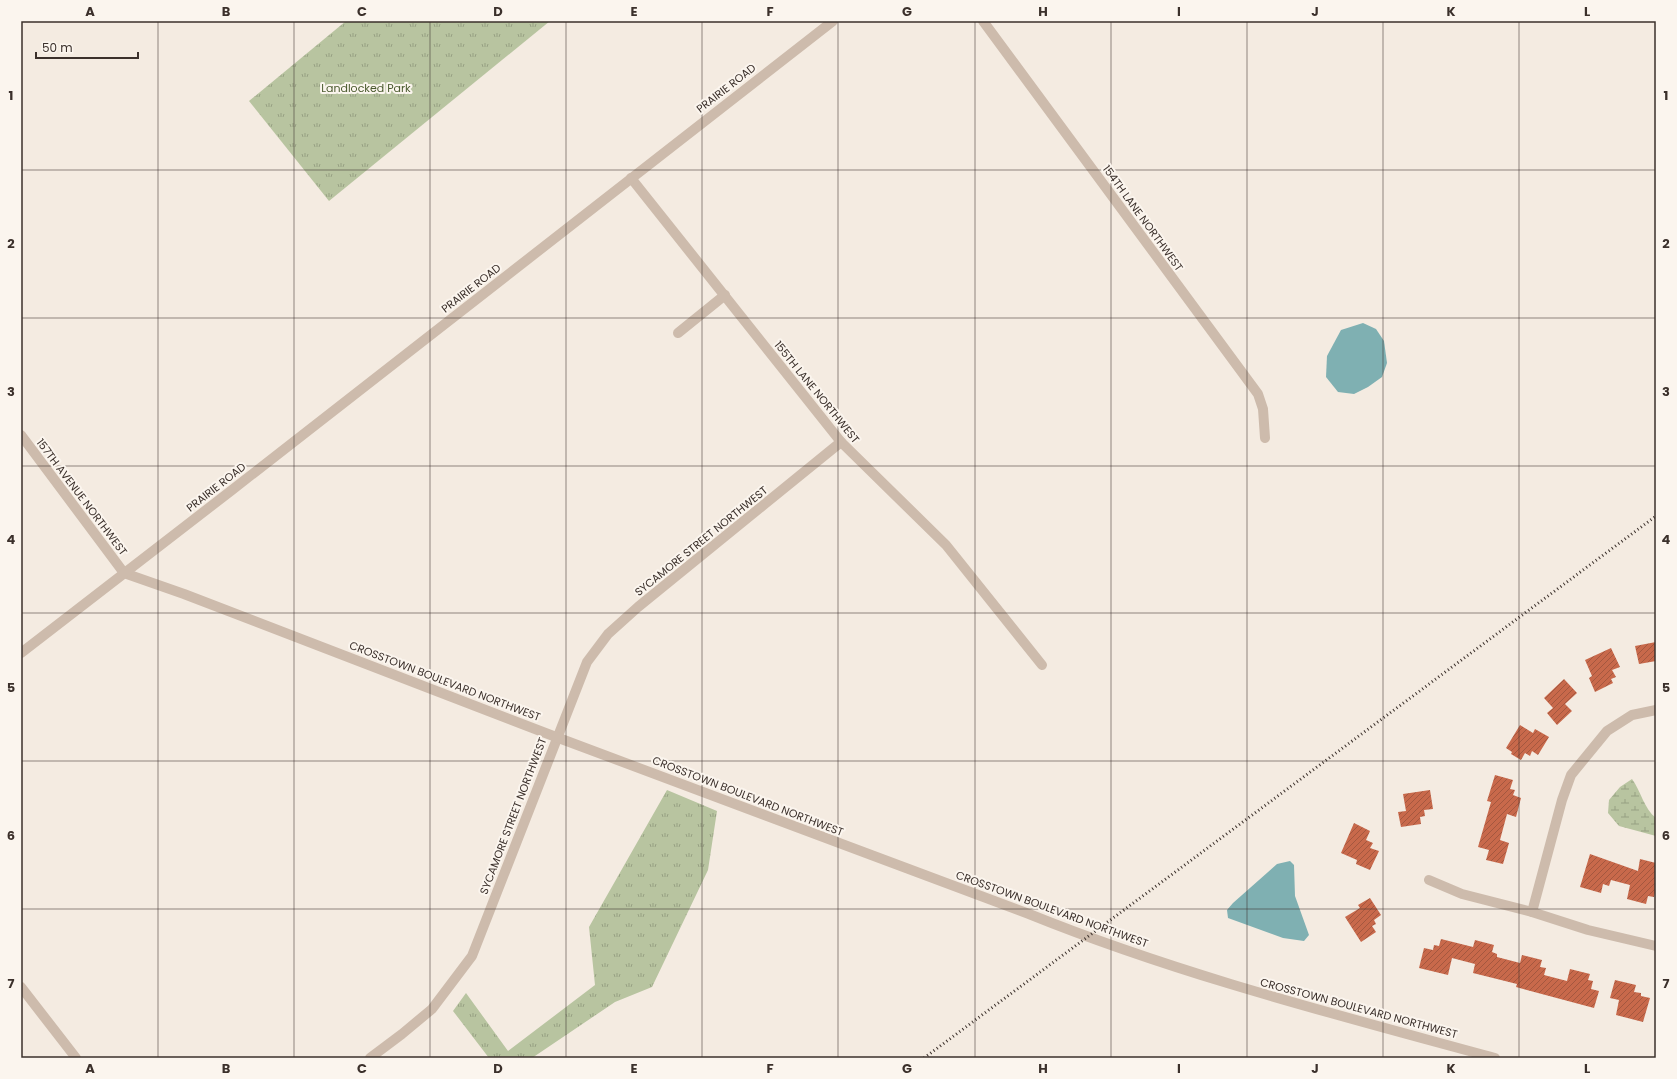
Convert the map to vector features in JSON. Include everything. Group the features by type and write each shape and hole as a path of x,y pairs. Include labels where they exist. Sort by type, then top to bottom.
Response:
{"street":[{"name":"PRAIRIE ROAD","path":"124,573 833,21"},
{"name":"154TH LANE NORTHWEST","path":"983,21 1258,394 1263,409 1266,438"},
{"name":"155TH LANE NORTHWEST","path":"632,178 841,442 946,545 1042,666"},
{"path":"678,333 726,296"},
{"name":"157TH AVENUE NORTHWEST","path":"21,435 124,573"},
{"name":"SYCAMORE STREET NORTHWEST","path":"370,1058 432,1009 472,956 556,737 587,662 608,634 638,607 841,442"},
{"path":"21,653 124,573"},
{"name":"CROSSTOWN BOULEVARD NORTHWEST","path":"124,573 1029,914 1094,940 1187,972 1253,992 1496,1058"},
{"path":"1532,912 1562,800 1571,774 1607,731 1632,715 1656,710"},
{"path":"1429,880 1462,894 1532,912 1588,930 1656,946"},
{"path":"21,987 76,1058"}],"green space":[{"name":"Landlocked Park","path":"346,21 550,21 329,201 249,101"},
{"path":"1632,779 1648,810 1656,818 1656,836 1619,826 1608,813 1609,800 1620,787"},
{"path":"667,790 717,811 708,870 652,987 615,1002 532,1058 489,1058 453,1011 466,993 508,1051 595,985 589,927"}],"water":[{"path":"1363,323 1376,329 1384,341 1387,363 1382,377 1368,387 1354,394 1338,392 1326,377 1327,356 1341,330"},
{"path":"1290,861 1294,865 1295,896 1309,935 1304,941 1283,938 1228,918 1227,910 1233,903 1277,864"}],"building":[{"path":"1656,642 1656,661 1639,664 1635,646"},
{"path":"1611,648 1620,667 1612,670 1616,677 1611,679 1613,683 1595,692 1589,678 1592,676 1585,660"},
{"path":"1564,679 1577,693 1565,704 1572,711 1557,725 1547,713 1553,708 1544,698"},
{"path":"1520,725 1533,733 1535,729 1549,737 1538,755 1532,751 1530,756 1525,753 1521,760 1511,754 1512,752 1506,748"},
{"path":"1495,775 1513,780 1510,789 1515,790 1513,795 1521,798 1516,817 1507,814 1500,840 1509,843 1503,864 1486,860 1489,850 1478,847 1491,802 1487,801"},
{"path":"1430,790 1433,809 1424,810 1425,816 1420,817 1421,824 1401,827 1398,812 1406,811 1403,794"},
{"path":"1354,823 1370,831 1366,840 1373,843 1370,848 1379,851 1370,870 1356,864 1357,860 1341,853"},
{"path":"1590,854 1638,871 1640,859 1656,863 1656,889 1654,897 1648,896 1646,904 1627,899 1630,885 1611,880 1609,886 1603,884 1601,893 1580,887"},
{"path":"1370,898 1381,915 1374,920 1376,924 1372,926 1376,932 1361,942 1345,917 1360,908 1358,905"},
{"path":"1441,939 1473,947 1475,940 1494,945 1492,952 1497,954 1497,957 1520,963 1522,955 1542,960 1540,967 1546,968 1544,975 1567,981 1570,969 1590,974 1588,980 1593,981 1591,989 1599,991 1594,1008 1516,987 1517,984 1473,973 1475,964 1452,958 1448,975 1419,968 1424,948 1433,950 1434,945 1439,946"},
{"path":"1615,980 1636,985 1634,992 1641,993 1641,996 1650,998 1643,1022 1616,1015 1619,1000 1610,998"}],"railway":[{"path":"924,1058 1656,516"}]}
